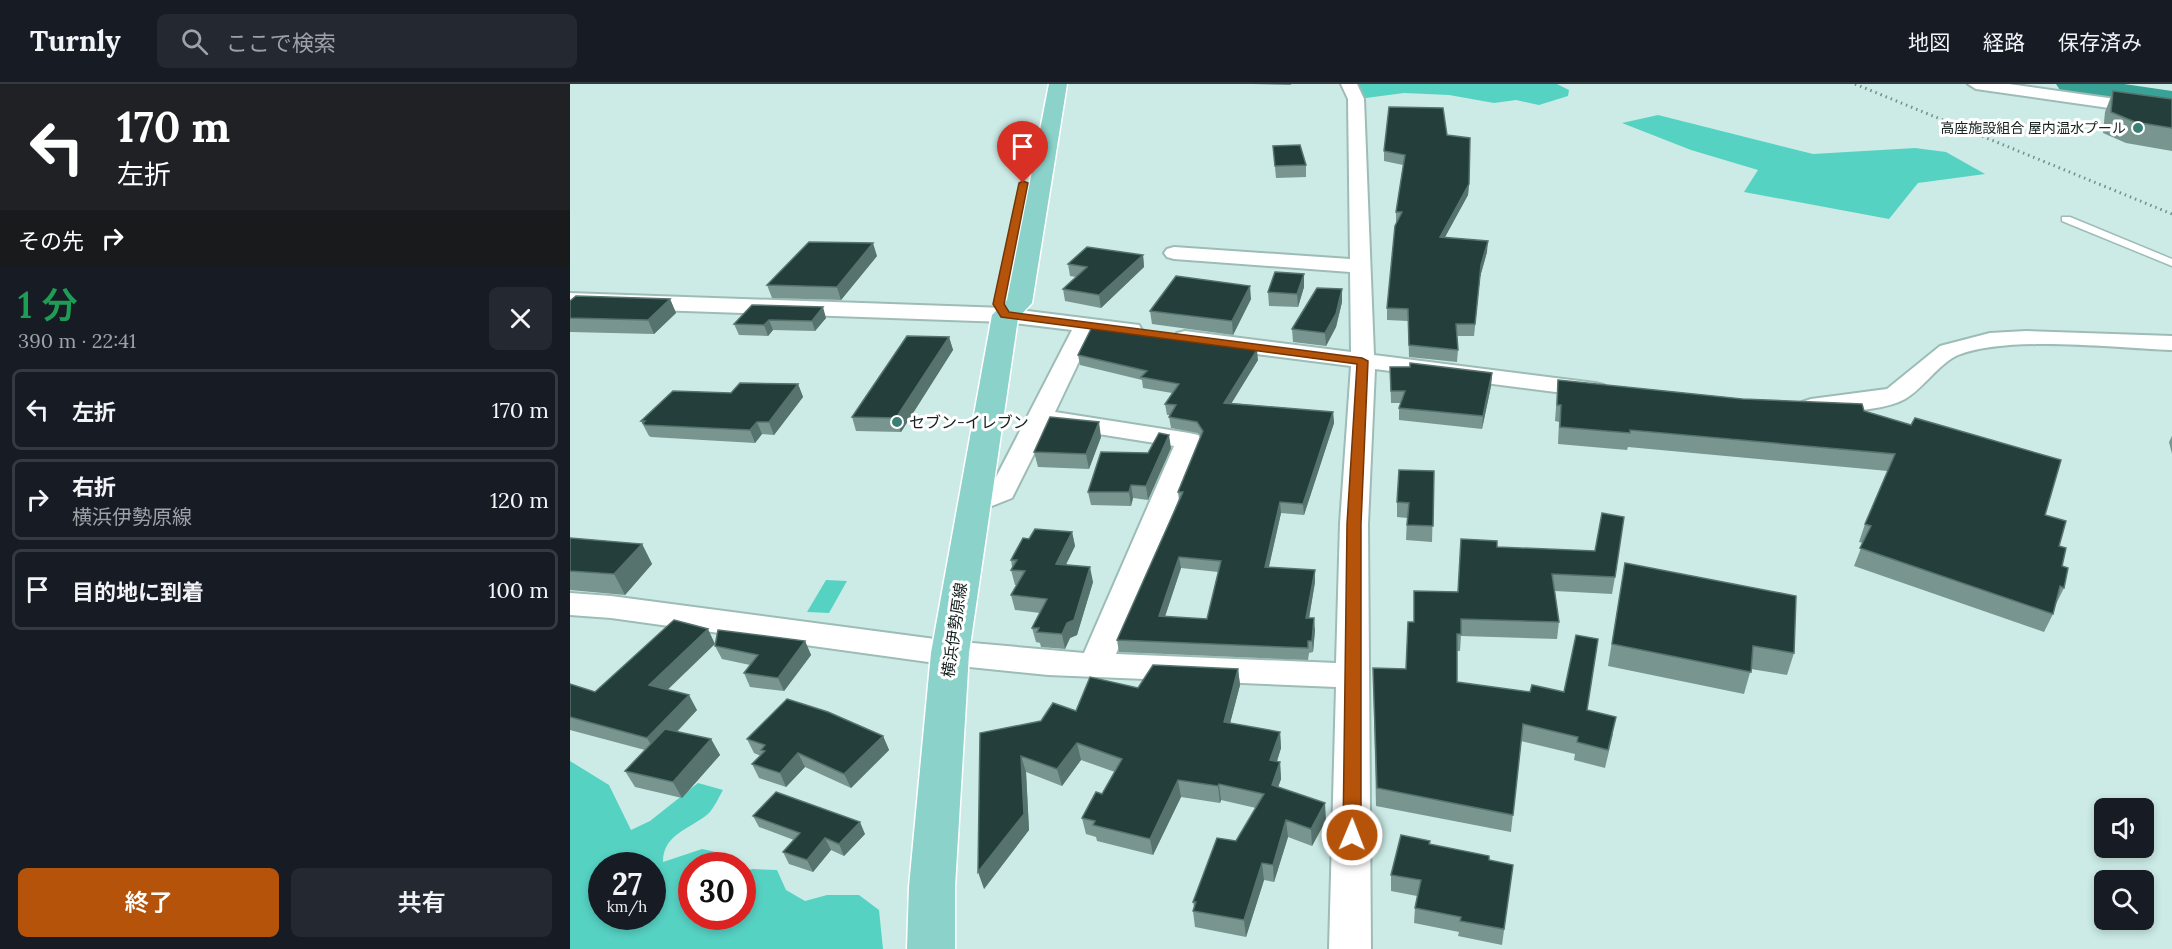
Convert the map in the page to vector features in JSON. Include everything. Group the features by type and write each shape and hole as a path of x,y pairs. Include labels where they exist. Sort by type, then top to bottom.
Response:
{"main road":[{"name":"横浜伊勢原線","path":"931,949 932,888 950,653 1005,315 999,304 1041,84"},
{"name":"横浜伊勢原線","path":"1005,315 1019,303 1058,84"}],"street":[{"path":"1349,84 1356,99 1362,361 1354,524 1350,949"},
{"path":"1976,84 2172,112"},
{"path":"1174,253 1360,266"},
{"path":"570,300 1005,315 1621,393"},
{"path":"974,504 1002,492 1086,324"},
{"path":"1785,407 1809,408 1868,401 1896,394 1948,351 1990,340 2026,338 2172,344"},
{"path":"1040,417 1189,441 1095,666"},
{"path":"570,604 611,607 950,653 1095,666 1354,676"}],"lane":[{"path":"2066,219 2172,263"}],"green space":[{"path":"1347,84 1557,84 1569,90 1568,96 1539,105 1516,100 1494,103 1449,95 1404,93 1366,98 1355,95"},
{"path":"1658,115 1813,154 1915,148 1946,152 1985,174 1918,183 1889,219 1744,192 1758,170 1691,150 1622,123"},
{"path":"826,580 847,581 829,613 807,612"},
{"path":"570,761 609,785 631,830 650,821 698,783 723,790 708,814 672,838 664,852 588,852 588,930 666,930 666,861 678,857 678,930 756,930 756,869 777,870 786,890 805,901 827,895 859,895 879,910 883,949 570,949"},
{"path":"702,849 716,852 693,852"}],"building":[{"path":"2113,91 2172,99 2172,128 2135,122 2111,112"},
{"path":"1389,107 1443,108 1447,135 1470,138 1469,184 1440,237 1488,241 1481,265 1475,324 1456,324 1458,350 1409,345 1408,309 1387,308 1395,226 1402,212 1396,212 1405,155 1384,151"},
{"path":"1300,145 1306,165 1275,166 1273,146"},
{"path":"809,242 873,243 837,287 767,285"},
{"path":"1087,247 1143,255 1099,295 1063,289 1087,267 1068,264"},
{"path":"1275,272 1304,274 1297,294 1268,292"},
{"path":"1176,276 1250,286 1232,321 1150,311"},
{"path":"1317,288 1342,289 1336,314 1325,333 1292,329"},
{"path":"576,296 670,299 648,320 570,318 570,301"},
{"path":"752,305 823,307 812,321 769,320 764,325 734,324"},
{"path":"1093,325 1223,342 1221,345 1257,350 1224,403 1333,412 1303,504 1280,502 1265,567 1315,570 1306,618 1314,618 1312,641 1308,641 1308,648 1117,640 1183,492 1178,492 1203,431 1197,422 1169,417 1176,405 1165,404 1179,384 1141,377 1147,371 1078,355","holes":["1179,557 1221,561 1207,619 1159,616"]},
{"path":"907,336 949,337 896,418 852,417"},
{"path":"1410,363 1492,373 1483,416 1399,408 1405,391 1391,391 1390,367 1410,367"},
{"path":"1558,380 1742,399 1862,404 1864,411 1911,425 1915,418 2061,460 2045,515 2066,521 2059,546 2066,548 2062,566 2068,568 2064,588 2060,586 2053,614 1860,548 1871,526 1865,524 1895,454 1630,430 1630,433 1560,427 1561,405 1557,405"},
{"path":"740,383 798,384 769,422 757,422 750,430 645,425 643,423 645,421 641,421 673,391 731,393"},
{"path":"1050,417 1099,422 1086,454 1034,452"},
{"path":"1159,433 1169,435 1146,486 1131,485 1129,492 1088,492 1101,452 1148,453"},
{"path":"1399,470 1434,471 1433,526 1407,525 1409,503 1397,502"},
{"path":"1602,513 1624,517 1615,577 1552,574 1559,622 1461,619 1461,634 1457,634 1457,682 1530,692 1532,685 1564,692 1576,635 1598,639 1587,710 1616,717 1608,750 1577,742 1578,737 1523,724 1513,815 1377,788 1373,668 1406,669 1408,622 1414,622 1414,591 1458,592 1461,539 1497,541 1497,547 1595,551"},
{"path":"1035,529 1072,532 1056,564 1090,567 1074,620 1067,623 1062,634 1037,632 1039,628 1032,628 1047,599 1011,595 1025,571 1011,570 1017,560 1011,560 1023,538 1029,539"},
{"path":"570,538 642,544 614,574 570,571"},
{"path":"1625,563 1796,596 1794,653 1753,646 1751,672 1612,644"},
{"path":"674,620 708,629 649,685 689,695 647,738 570,717 570,684 595,692"},
{"path":"718,630 805,641 778,678 744,673 758,655 715,646"},
{"path":"1153,665 1238,669 1224,722 1280,732 1270,760 1280,762 1272,785 1325,803 1311,829 1286,820 1273,865 1262,863 1244,920 1193,911 1196,902 1193,902 1217,838 1236,841 1264,794 1219,784 1218,786 1178,780 1150,839 1093,825 1095,821 1082,818 1096,792 1102,794 1122,759 1077,743 1057,769 1021,756 1024,814 978,872 980,733 1041,721 1053,703 1076,711 1090,677 1138,688"},
{"path":"787,699 828,712 883,736 844,774 798,753 780,773 752,764 765,751 761,750 765,745 747,739"},
{"path":"665,729 711,739 673,782 625,771"},
{"path":"776,792 860,822 839,844 825,838 807,860 783,852 800,833 753,816"},
{"path":"1401,835 1430,841 1429,844 1489,856 1489,860 1513,865 1504,929 1460,921 1461,917 1415,908 1421,880 1391,875"}],"waterway":[{"path":"2069,84 2172,99"}],"railway":[{"path":"1855,84 2172,214"}],"place":[{"name":"高座施設組合 屋内温水プール","path":"2138,128"},
{"name":"セブン-イレブン","path":"897,422"}],"route":[{"path":"1023,183 999,304 1005,315 1362,361 1354,524 1352,835"}]}
